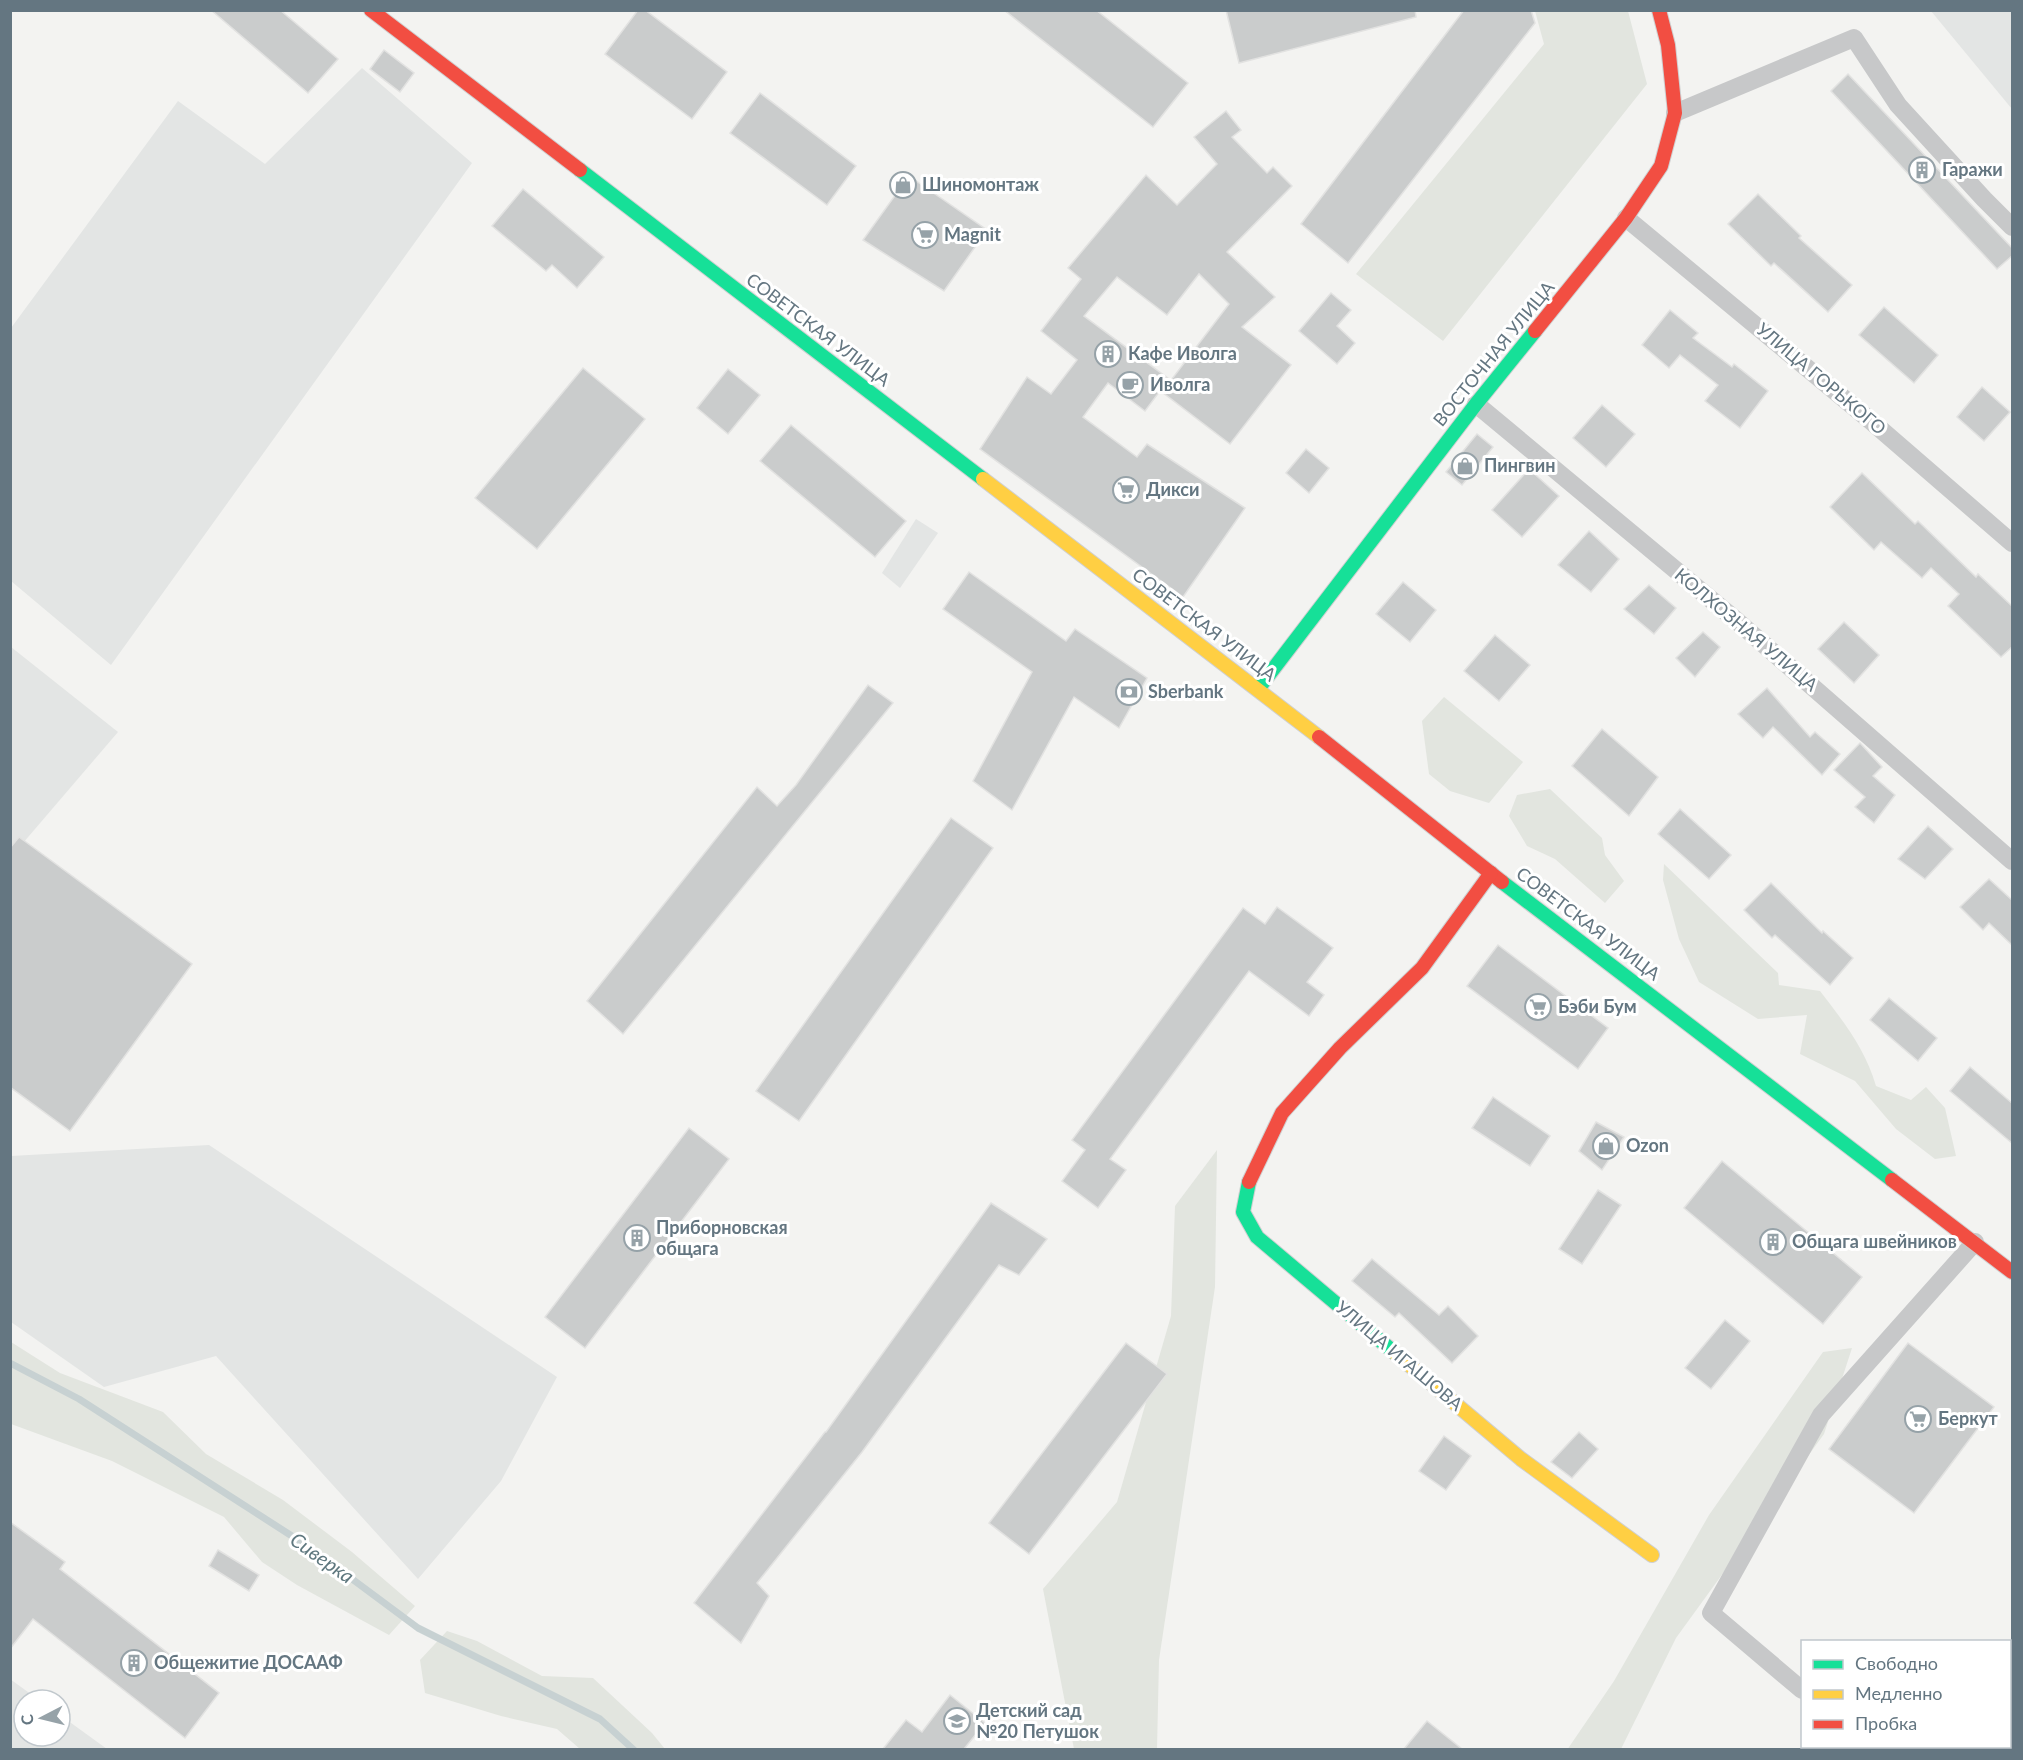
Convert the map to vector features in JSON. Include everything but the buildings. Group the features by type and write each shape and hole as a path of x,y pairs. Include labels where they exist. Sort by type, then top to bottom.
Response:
{"main road":[{"name":"СОВЕТСКАЯ УЛИЦА","path":"371,10 2013,1272"},
{"name":"ВОСТОЧНАЯ УЛИЦА","path":"1257,689 1476,404 1626,218 1661,166 1675,113 1668,45 1659,10"},
{"name":"УЛИЦА ИГАШОВА","path":"1491,873 1422,968 1340,1048 1282,1113 1249,1181 1243,1212 1257,1237 1521,1459 1652,1555"}],"street":[{"path":"1675,113 1854,38 1898,105 1984,199 2013,227"},
{"name":"УЛИЦА ГОРЬКОГО","path":"1626,218 1871,421 2013,543"},
{"name":"КОЛХОЗНАЯ УЛИЦА","path":"1476,404 1737,621 2013,861"},
{"path":"1801,1688 1711,1613 1821,1415 1975,1242"}],"shaded area":[{"path":"1535,11 1628,11 1647,84 1443,341 1356,274 1544,44"},
{"path":"1931,11 2012,11 2012,109"},
{"path":"362,68 472,163 111,665 11,581 11,328 178,101 265,164"},
{"path":"916,519 938,533 900,588 882,573"},
{"path":"11,647 118,732 11,857"},
{"path":"1444,697 1523,762 1489,803 1450,791 1429,774 1422,721"},
{"path":"1550,789 1602,838 1605,855 1624,881 1605,903 1555,859 1527,846 1509,816 1517,795"},
{"path":"1664,864 1778,973 1779,985 1820,991 1860,1047 1876,1086 1911,1100 1926,1087 1945,1108 1956,1156 1935,1159 1896,1129 1855,1081 1800,1054 1807,1015 1758,1019 1699,982 1679,939 1663,880"},
{"path":"209,1145 557,1377 501,1481 418,1579 216,1356 104,1387 11,1322 11,1156"},
{"path":"1217,1150 1215,1287 1159,1660 1157,1749 1074,1749 1043,1589 1117,1502 1171,1316 1175,1206"},
{"path":"11,1342 60,1373 163,1412 206,1454 283,1500 352,1552 415,1606 389,1635 297,1585 262,1562 224,1517 112,1461 11,1424"},
{"path":"1852,1348 1824,1434 1676,1638 1621,1749 1567,1750 1614,1681 1709,1515 1823,1352"},
{"path":"447,1631 477,1641 542,1676 593,1678 652,1733 665,1749 580,1749 557,1729 501,1716 425,1693 420,1660"},
{"path":"10,1679 22,1688 12,1688 12,1748 72,1748 72,1724 107,1749 11,1749"}],"waterway":[{"name":"Сиверка","path":"10,1363 79,1399 309,1547 418,1628 600,1719 634,1750"}],"traffic: fast":[{"path":"580,170 983,479"},
{"path":"1258,689 1476,404 1535,331"},
{"path":"1502,882 1892,1180"},
{"path":"1249,1182 1243,1212 1257,1237 1395,1353"}],"traffic: slow":[{"path":"983,479 1319,737"},
{"path":"1395,1353 1521,1459 1652,1555"}],"traffic: jam":[{"path":"371,10 580,170"},
{"path":"1535,331 1626,218 1661,166 1675,113 1668,45 1659,10"},
{"path":"1319,737 1502,882"},
{"path":"1249,1182 1282,1113 1340,1048 1422,968 1491,873"},
{"path":"1892,1180 2012,1272"}],"place":[{"name":"Гаражи","path":"1922,170"},
{"name":"Шиномонтаж","path":"903,185"},
{"name":"Magnit","path":"925,235"},
{"name":"Кафе Иволга","path":"1108,354"},
{"name":"Иволга","path":"1130,385"},
{"name":"Пингвин","path":"1465,466"},
{"name":"Дикси","path":"1126,490"},
{"name":"Sberbank","path":"1129,692"},
{"name":"Бэби Бум","path":"1538,1007"},
{"name":"Ozon","path":"1606,1146"},
{"name":"Приборновская общага","path":"637,1238"},
{"name":"Общага швейников","path":"1773,1242"},
{"name":"Беркут","path":"1918,1419"},
{"name":"Общежитие ДОСААФ","path":"134,1663"},
{"name":"Детский сад №20 Петушок","path":"957,1721"}]}
